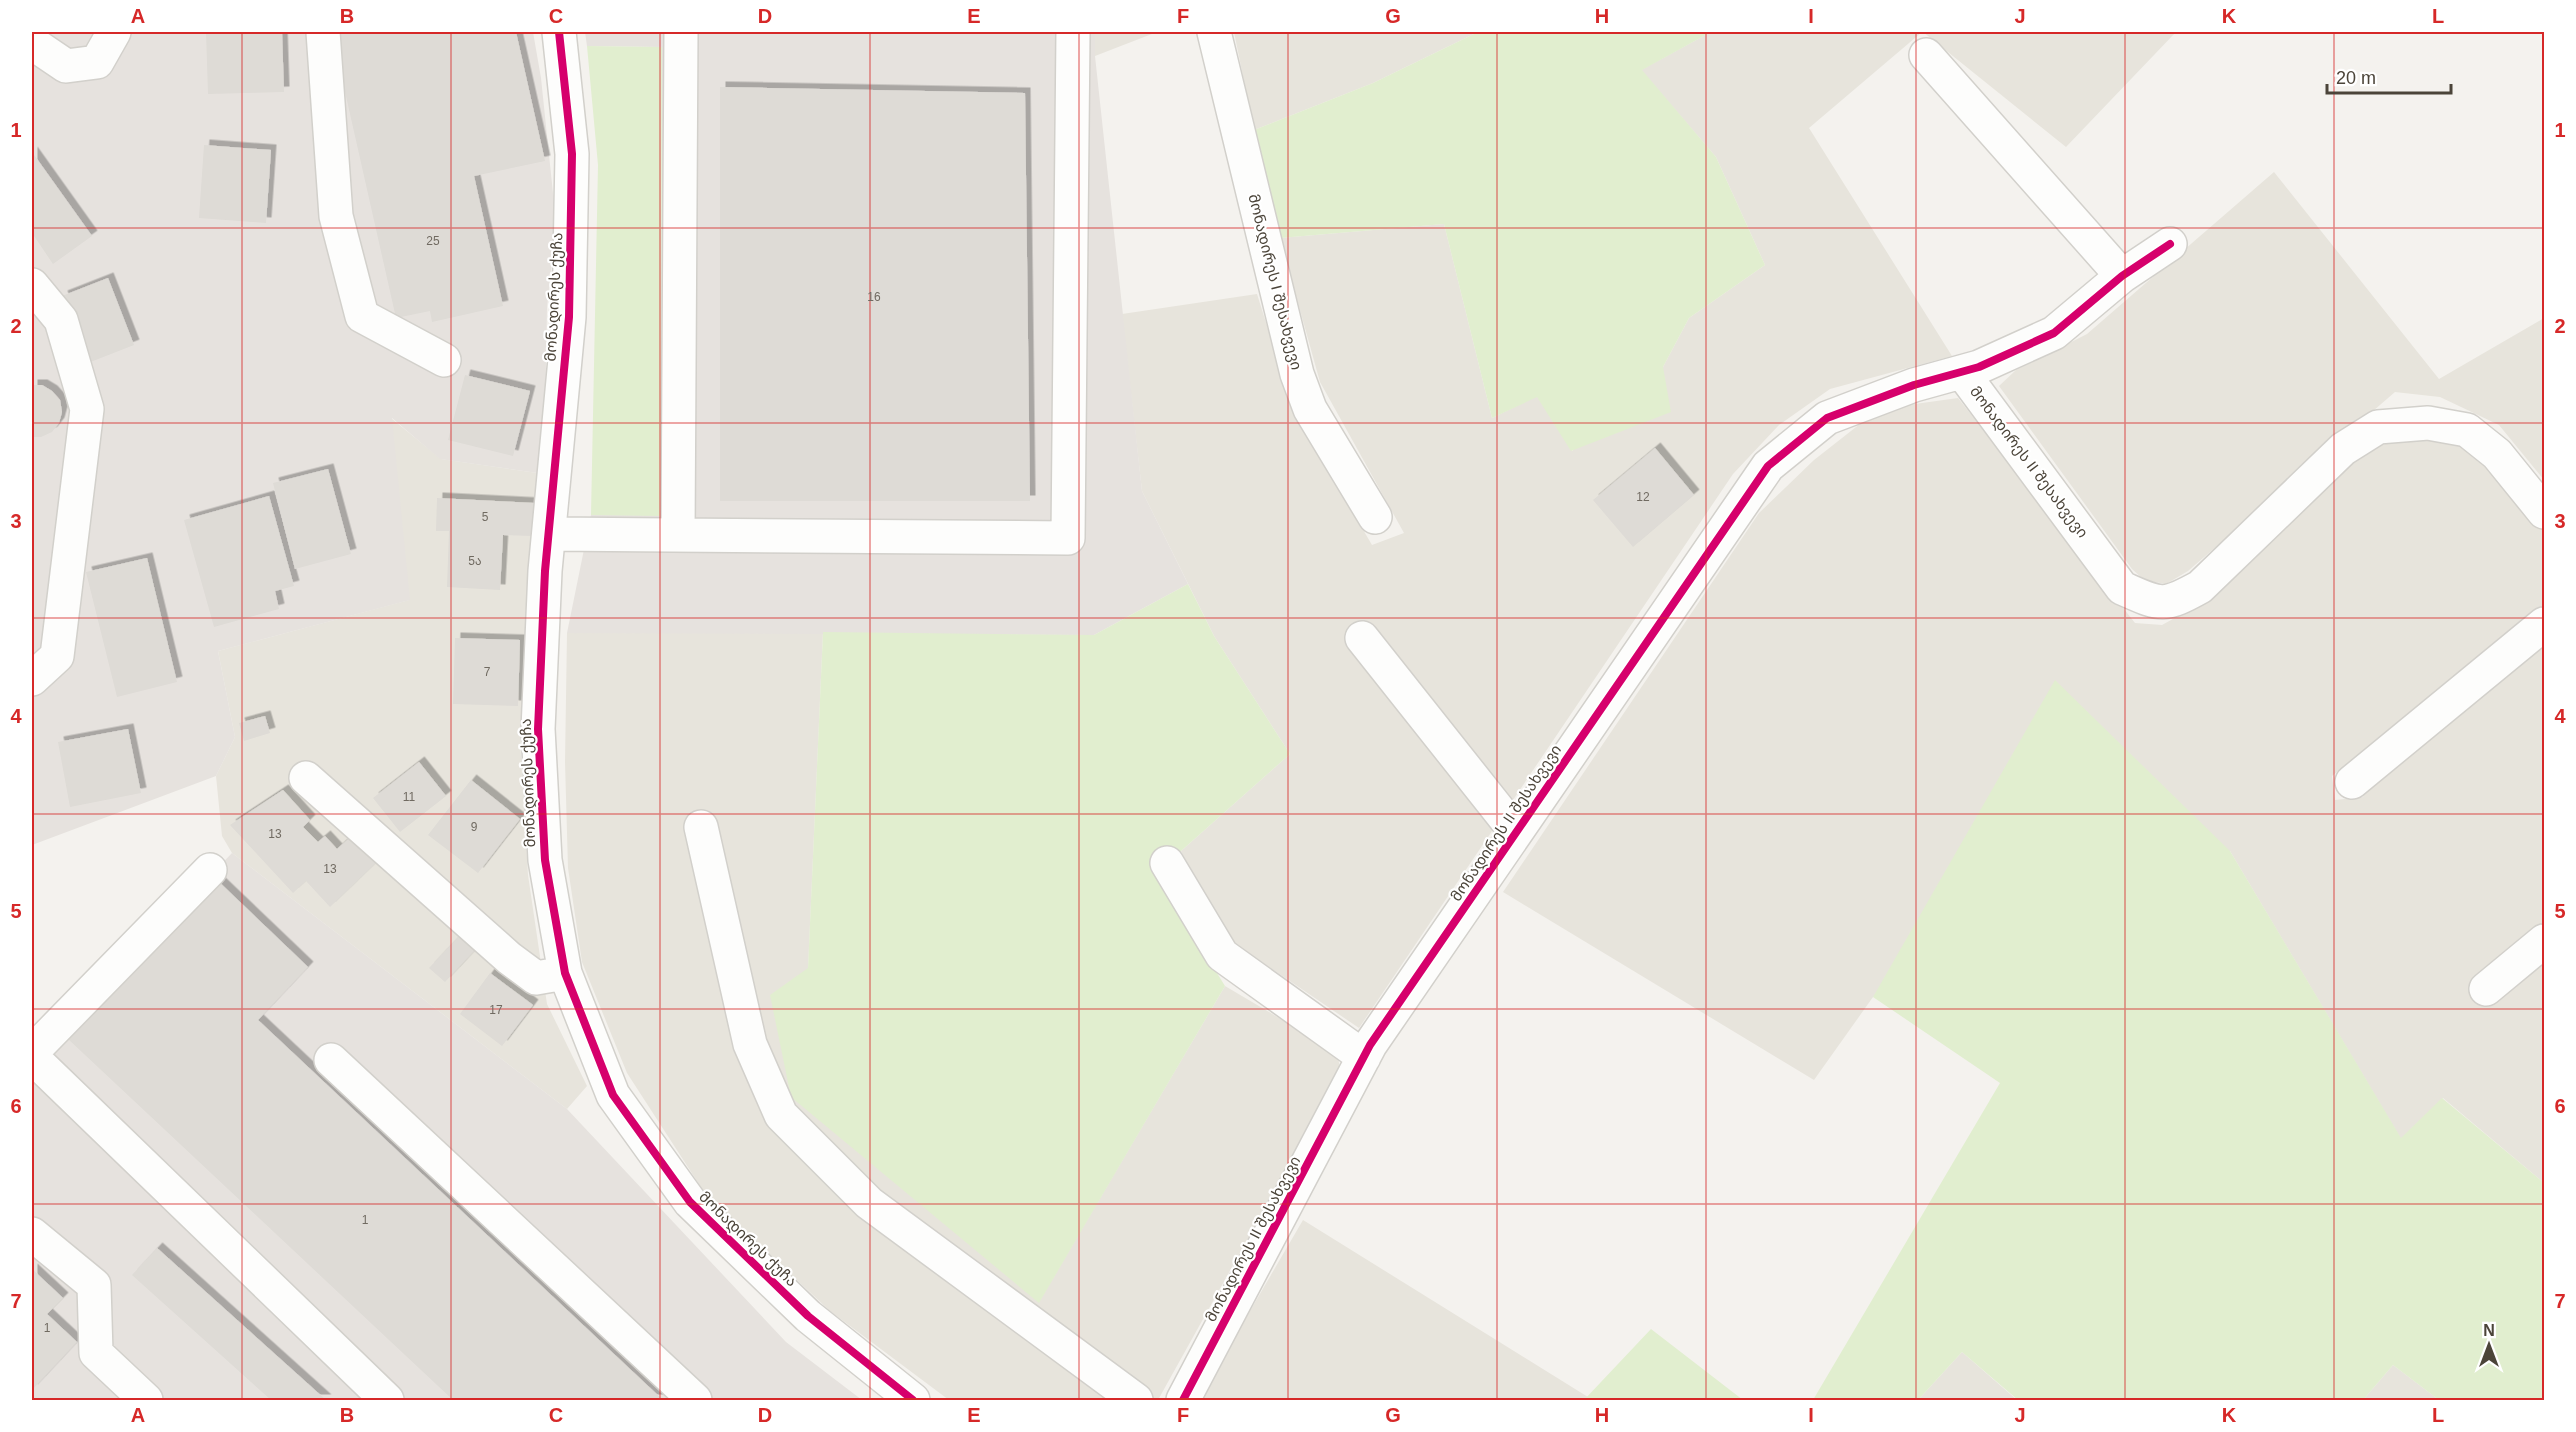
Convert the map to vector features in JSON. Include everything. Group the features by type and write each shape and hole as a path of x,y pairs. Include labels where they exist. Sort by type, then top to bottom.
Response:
{"street":[{"path":"32,44 66,66 97,62 114,32"},
{"path":"322,32 336,216 362,316 444,360"},
{"name":"მონადირეს ქუჩა","path":"559,32 572,154 569,305 549,534 538,729 545,860 565,973 613,1095 690,1202 808,1316 913,1401"},
{"path":"678,534 681,32"},
{"path":"549,534 1068,538 1073,32"},
{"name":"მონადირეს I შესახვევი","path":"1214,32 1297,374 1310,409 1375,517"},
{"path":"1926,55 2122,276"},
{"path":"1962,372 1979,367 2054,333 2122,276 2170,244"},
{"path":"32,285 61,320 87,409 57,656 32,679"},
{"name":"მონადირეს II შესახვევი","path":"1183,1401 1364,1057 1768,466 1827,418 1914,385 1962,372 2122,588 2155,603 2174,601 2200,587 2343,449 2378,427 2428,423 2467,430 2497,454 2544,512"},
{"path":"2352,782 2544,624"},
{"path":"1362,638 1516,832"},
{"path":"306,778 509,958 536,978 565,973"},
{"path":"701,827 750,1044 781,1115 869,1203 1136,1401"},
{"path":"1167,863 1222,956 1364,1057"},
{"path":"32,1052 210,870"},
{"path":"2486,988 2544,941"},
{"path":"32,1057 387,1401"},
{"path":"331,1060 695,1401"},
{"path":"32,1234 94,1285 96,1353 146,1401"}],"shaded area":[{"path":"32,32 533,32 541,78 556,222 547,308 544,474 440,459 392,418 410,600 218,651 235,737 216,776 32,845"},
{"path":"585,32 1095,32 1095,56 1142,491 1188,584 1094,635 567,633 591,515 661,515 662,47 587,46"},
{"path":"1095,32 1157,32 1095,56"},
{"path":"1234,32 1478,32 1373,83 1254,130"},
{"path":"1711,32 1922,32 1809,128 1952,356 1830,389 1779,425 1733,474 1359,1028 1219,933 1181,851 1290,754 1214,636 1142,491 1122,314 1257,294 1294,412 1372,545 1404,533 1320,382 1280,238 1444,224 1492,418 1537,396 1572,451 1663,367 1689,318 1765,265 1716,157 1641,70"},
{"path":"1923,32 2176,32 2066,147"},
{"path":"2274,172 2439,379 2544,318 2544,480 2499,425 2440,397 2395,392 2188,571 2166,584 2144,580 2132,569 1999,386 2016,370 2087,334"},
{"path":"1958,398 2135,623 2162,625 2182,614 2345,459 2381,445 2424,436 2452,441 2488,459 2544,529 2544,609 2332,776 2335,800 2363,797 2376,767 2544,637 2544,1183 2443,1098 2401,1139 2230,851 1873,997 1814,1080 1503,892 1759,513 1814,460 1879,409"},
{"path":"391,418 441,459 544,474 520,741 528,875 547,1004 587,1086 567,1109 232,853 222,836 216,776 235,737 218,651 409,600"},
{"path":"823,632 808,969 1039,1302 1225,986 1338,1053 1340,1073 1158,1400 949,1400 830,1311 706,1195 627,1073 582,962 568,868 565,762 567,633"},
{"path":"232,853 567,1109 786,1342 862,1400 32,1400 32,1060"},
{"path":"1303,1220 1588,1397 1584,1400 1198,1400"},
{"path":"1962,1352 2017,1400 1918,1400"},
{"path":"2393,1365 2439,1400 2363,1400"}],"green space":[{"path":"1478,32 1711,32 1642,70 1716,157 1765,265 1689,318 1663,367 1671,412 1571,451 1537,397 1492,418 1444,224 1280,238 1254,130 1373,83"},
{"path":"587,46 662,47 661,516 591,515 598,165"},
{"path":"1188,584 1214,636 1290,754 1181,851 1152,868 1225,986 1039,1303 791,1097 770,995 808,968 823,632 1094,635"},
{"path":"2055,680 2230,851 2401,1138 2442,1098 2544,1183 2544,1400 2439,1400 2393,1365 2363,1400 2018,1400 1962,1352 1918,1400 1813,1400 2000,1083 1873,997"},
{"path":"1651,1329 1743,1400 1584,1400"}],"building":[{"path":"206,32 282,32 284,92 208,94"},
{"path":"342,32 516,32 545,161 474,176 503,306 432,322 430,311 396,318 332,34"},
{"path":"720,87 1025,93 1030,501 720,501"},
{"path":"204,145 271,150 266,223 199,218"},
{"path":"32,152 92,236 53,264 32,233"},
{"path":"108,278 134,345 88,363 62,296"},
{"path":"465,375 530,391 513,456 448,440"},
{"path":"32,385 42,385 60,400 62,412 59,423 52,432 41,437 32,437"},
{"path":"1655,448 1694,495 1633,547 1593,500"},
{"path":"328,469 351,554 295,569 273,483"},
{"path":"269,496 294,586 275,591 279,609 214,627 184,520"},
{"path":"437,498 534,503 533,536 503,535 500,590 447,587 449,531 436,531"},
{"path":"147,558 177,682 117,697 86,572"},
{"path":"455,638 520,640 518,706 453,704"},
{"path":"265,716 270,733 244,741 239,723"},
{"path":"128,729 141,793 70,807 58,742"},
{"path":"419,762 446,796 400,832 373,798"},
{"path":"471,780 520,819 478,873 428,835"},
{"path":"283,790 310,820 303,827 318,842 325,836 337,849 355,833 380,859 330,907 306,881 293,893 230,825"},
{"path":"218,881 308,967 258,1020 663,1400 453,1400 68,1039"},
{"path":"463,932 478,947 445,982 429,968"},
{"path":"490,973 533,1005 502,1046 460,1014"},
{"path":"157,1248 326,1400 271,1400 132,1275"},
{"path":"32,1269 63,1298 47,1314 77,1342 32,1390"}],"cycle path":[{"path":"559,32 572,154 569,317 545,571 538,729 545,860 565,973 613,1095 690,1202 808,1316 913,1400"},
{"path":"1183,1400 1370,1045 1768,466 1827,418 1914,385 1979,367 2054,333 2122,276 2170,244"}]}
